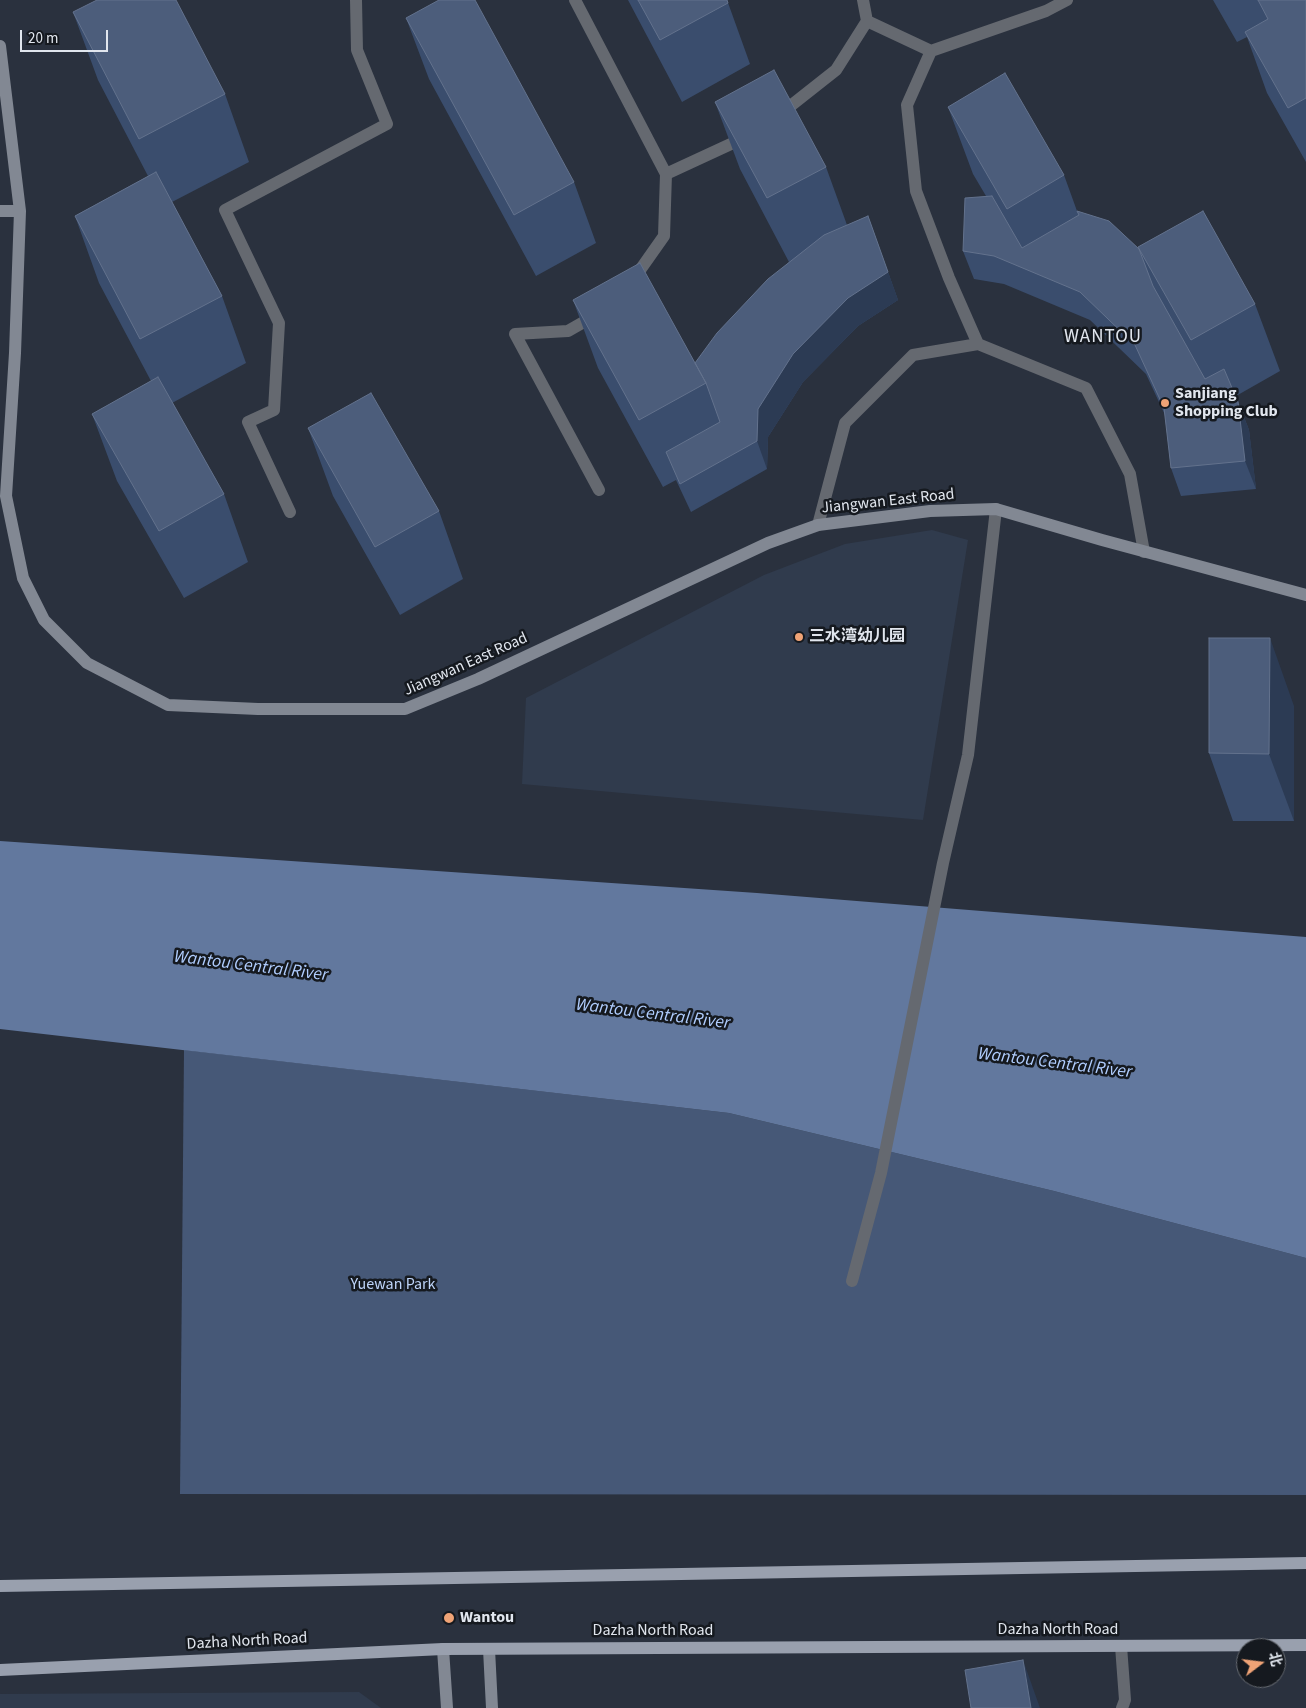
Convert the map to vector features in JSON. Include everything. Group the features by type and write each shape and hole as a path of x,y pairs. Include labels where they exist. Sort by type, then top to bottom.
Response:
{"main road":[{"path":"0,1586 1306,1563"},
{"name":"Dazha North Road","path":"0,1670 443,1649 1306,1645"}],"street":[{"path":"290,512 248,422 274,410 280,323 226,210 387,124 357,50 356,0"},
{"path":"575,0 666,174 664,236 624,294"},
{"path":"666,174 761,128 836,70 867,21 863,0"},
{"path":"867,21 931,51 1046,10 1067,0"},
{"name":"Jiangwan East Road","path":"0,46 20,211 16,352 6,496 23,578 44,620 86,663 168,705 258,709 405,709 478,679 768,543 818,525 930,511 996,509 1144,552 1306,595"},
{"path":"931,51 907,105 916,191 949,278 978,344"},
{"path":"0,211 20,211"},
{"path":"599,490 515,334 568,331 609,307"},
{"path":"818,525 845,423 912,355 978,344 1086,388 1130,474 1144,552"},
{"path":"852,1281 881,1173 943,863 968,755 996,509"},
{"path":"1121,1646 1125,1700 1122,1708"},
{"path":"443,1649 447,1708"},
{"path":"489,1649 492,1708"}],"shaded area":[{"name":"三水湾幼儿园","path":"932,530 968,540 923,820 522,784 526,698 764,575 845,544"},
{"path":"359,1692 381,1708 0,1708 0,1694"}],"green space":[{"name":"Yuewan Park","path":"184,1050 729,1113 1054,1191 1306,1258 1306,1495 180,1494"}],"water":[{"name":"Wantou Central River","path":"0,841 757,893 1306,937 1306,1258 1054,1191 729,1113 0,1029"}],"building":[{"path":"97,0 176,0 225,94 139,139 73,12"},
{"path":"439,0 475,0 574,182 514,215 406,18"},
{"path":"638,0 727,0 728,3 660,40"},
{"path":"1258,0 1306,0 1306,98 1288,108 1245,32 1268,19"},
{"path":"774,70 826,167 767,198 715,102"},
{"path":"1005,73 1064,175 1007,209 948,107"},
{"path":"156,172 222,296 140,339 75,216"},
{"path":"992,196 1022,248 1079,215 1077,211 1109,221 1139,249 1153,286 1205,379 1224,369 1238,402 1245,461 1171,468 1164,408 1135,345 1080,292 994,256 963,251 965,198"},
{"path":"1203,211 1255,304 1191,340 1138,247"},
{"path":"868,216 888,272 848,298 793,354 758,409 757,441 680,484 666,452 720,422 706,383 695,363 717,333 768,279 824,235"},
{"path":"640,263 706,383 639,420 573,300"},
{"path":"158,377 224,494 159,531 92,414"},
{"path":"371,393 439,511 375,547 308,428"},
{"path":"1209,638 1270,638 1269,754 1209,753"},
{"path":"1023,1660 1031,1708 971,1708 965,1670"}],"place":[{"name":"Sanjiang Shopping Club","path":"1165,403"},
{"name":"三水湾幼儿园","path":"799,637"},
{"name":"Wantou","path":"449,1618"}],"district":[{"name":"WANTOU","path":"1103,338"}]}
